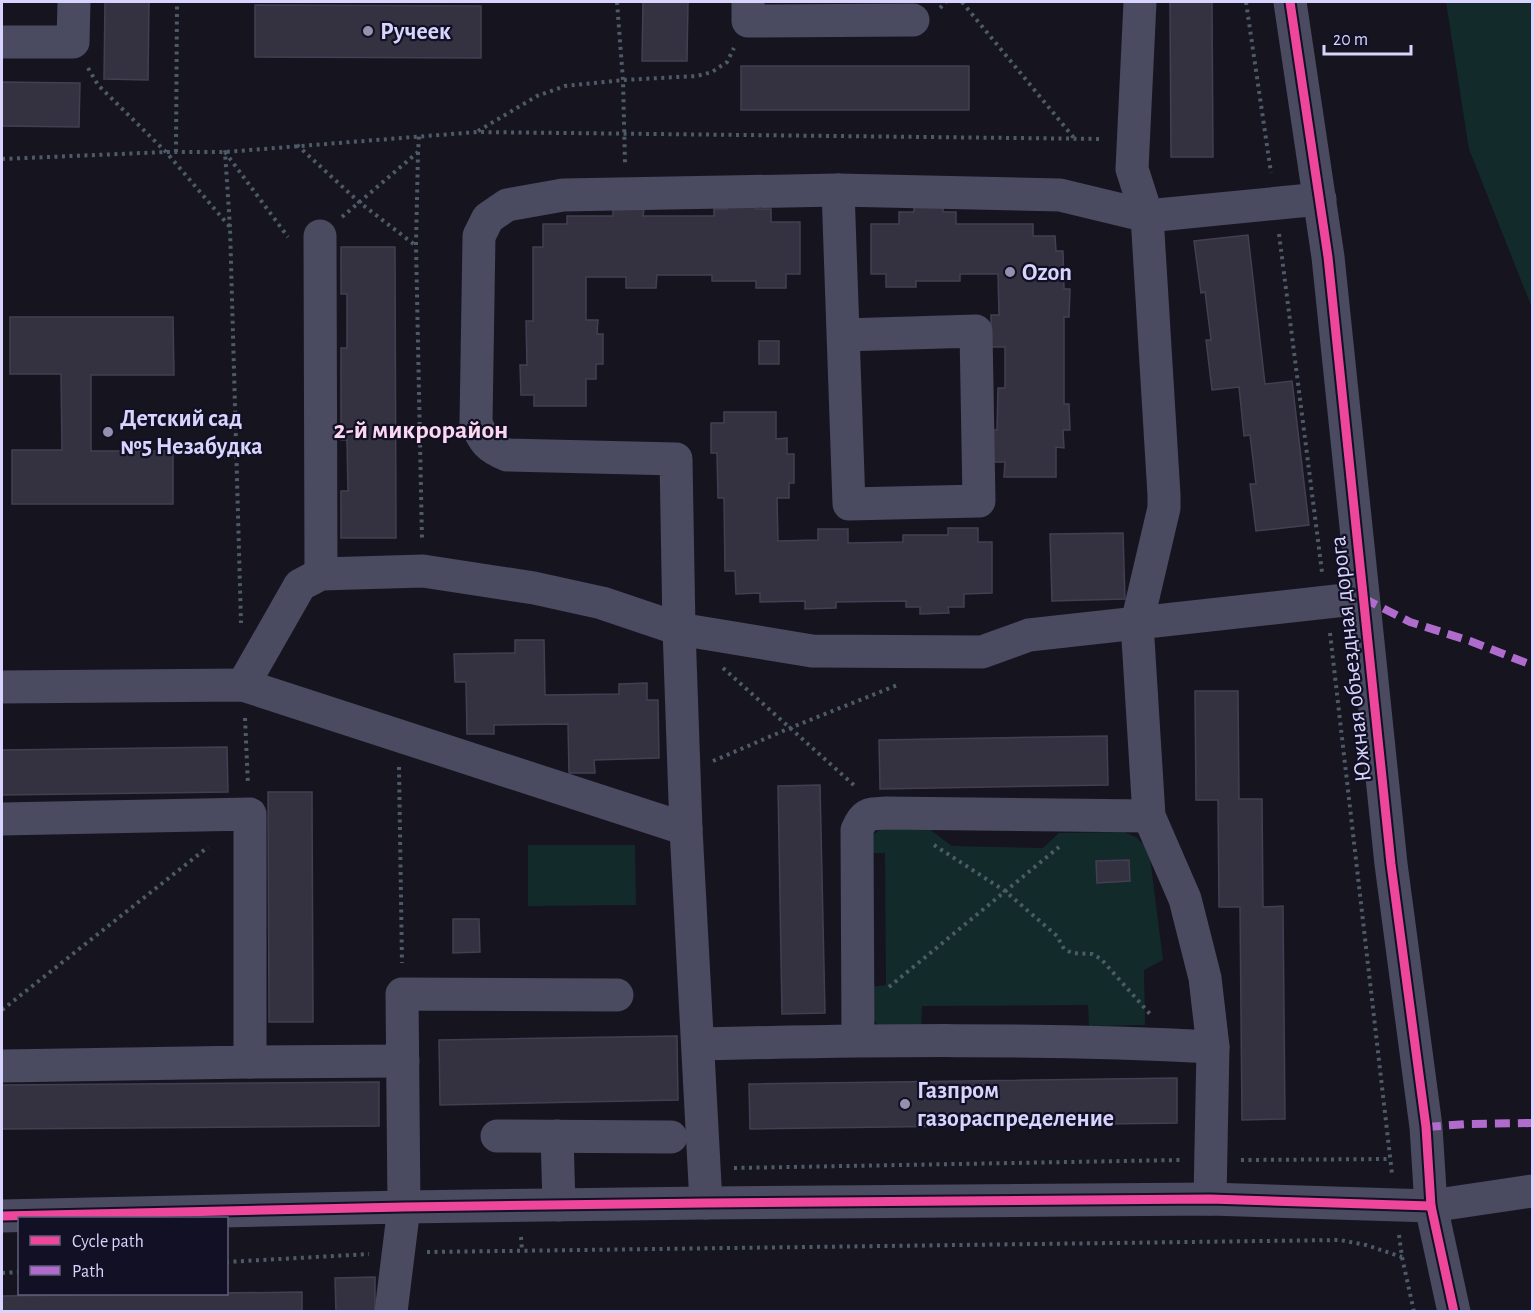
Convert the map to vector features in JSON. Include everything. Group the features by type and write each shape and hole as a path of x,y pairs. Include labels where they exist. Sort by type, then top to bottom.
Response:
{"street":[{"path":"2,42 73,42 74,2"},
{"path":"1140,2 1132,169 1147,216 1164,508 1137,623 1149,816 1185,899 1205,978 1213,1047 1210,1199"},
{"name":"Южная объездная дорога","path":"1290,2 1328,257 1391,864 1426,1127 1431,1206 1454,1311"},
{"path":"748,11 914,20"},
{"path":"706,1203 686,829 676,459 507,455 490,447 482,437 476,423 479,236 488,218 507,205 563,195 838,190 1060,195 1147,216 1320,199"},
{"path":"838,190 843,335 849,504 979,501 976,331 843,335"},
{"path":"307,240 321,574"},
{"path":"243,685 300,585 321,574 423,571 534,588 602,603 679,629 812,651 982,652 1029,635 1364,598"},
{"path":"2,687 243,685 686,829"},
{"path":"858,1026 856,830 862,819 870,813 1149,816"},
{"path":"2,819 250,814 250,1062"},
{"path":"391,1311 404,1207 402,994 617,995"},
{"path":"699,1044 858,1026 1213,1047"},
{"path":"2,1066 402,1061"},
{"path":"497,1136 671,1137"},
{"path":"557,1136 559,1205"},
{"path":"2,1216 404,1207 1210,1199 1431,1206 1533,1191"}],"path":[{"path":"176,152 177,2"},
{"path":"617,2 623,80 625,194"},
{"path":"962,2 1074,139"},
{"path":"1246,2 1275,204 1326,602 1402,1257 1414,1311"},
{"path":"477,132 537,96 565,86 697,76 712,72 727,62 748,11"},
{"path":"73,42 98,85 166,152 230,227"},
{"path":"2,159 166,152 225,152 477,132 1134,140"},
{"path":"419,136 416,245 423,571"},
{"path":"297,145 359,202 416,245"},
{"path":"225,152 230,227 241,626"},
{"path":"225,152 307,240 359,202 418,152"},
{"path":"685,773 790,728 908,682"},
{"path":"243,685 250,814"},
{"path":"399,736 402,994"},
{"path":"858,1026 1099,815"},
{"path":"2,1010 213,843"},
{"path":"228,1262 398,1253 1340,1240 1366,1245 1402,1257"},
{"path":"2,1273 18,1272"}],"green space":[{"path":"1446,2 1532,2 1532,308 1469,149"},
{"path":"888,827 928,828 952,846 1043,848 1059,833 1124,832 1136,837 1149,850 1163,960 1144,970 1145,1025 1089,1026 1088,1005 922,1006 921,1029 878,1025 870,1016 869,987 886,985 885,853 867,853 866,840"},
{"path":"528,845 635,845 636,905 528,906"}],"building":[{"path":"105,2 149,2 148,80 104,79"},
{"path":"643,2 688,2 687,61 642,61"},
{"path":"1170,2 1212,2 1213,157 1171,157"},
{"name":"Ручеек","path":"255,5 481,6 481,58 255,57"},
{"path":"741,66 969,66 969,110 741,110"},
{"path":"2,82 80,83 79,127 2,126"},
{"path":"727,203 756,203 756,209 771,209 771,222 800,222 800,274 786,274 786,288 756,288 756,281 712,281 712,275 657,275 656,288 626,288 626,277 586,277 586,320 598,320 597,334 603,334 603,364 596,364 596,379 586,379 586,406 534,406 534,395 521,395 520,365 527,365 526,321 533,321 533,247 543,247 543,224 567,224 567,216 613,216 613,209 644,209 643,216 714,216 714,209 727,209"},
{"path":"914,206 943,206 943,212 956,212 956,224 1033,224 1033,236 1055,236 1056,251 1063,251 1064,289 1070,289 1069,317 1064,317 1064,404 1069,404 1070,430 1063,430 1064,448 1056,447 1056,477 1004,477 1005,462 991,462 991,430 997,430 998,388 1005,388 1005,347 991,347 991,315 999,315 998,274 960,274 960,281 916,281 916,287 886,287 886,274 871,274 871,224 899,224 899,212 914,212"},
{"path":"1248,235 1265,384 1292,381 1309,525 1256,531 1250,484 1256,484 1250,435 1244,436 1239,387 1212,390 1206,340 1211,340 1205,292 1201,293 1194,241"},
{"path":"341,247 395,247 396,538 341,538 341,491 348,491 347,440 341,440 341,348 347,348 347,294 341,294"},
{"path":"10,317 173,317 174,375 91,375 91,451 173,451 173,504 12,504 12,450 62,450 61,374 10,374"},
{"path":"759,341 779,341 779,364 759,364"},
{"path":"724,412 776,412 776,439 787,438 787,454 794,454 794,483 789,483 789,498 777,498 778,541 818,540 818,529 848,529 848,543 903,542 903,535 948,535 948,528 978,528 978,542 992,542 992,593 964,594 964,607 948,607 949,613 920,614 920,607 906,607 906,601 836,602 836,608 805,609 805,601 760,602 760,593 736,594 735,571 725,571 724,498 718,498 717,453 711,453 711,423 724,423"},
{"path":"1123,533 1125,599 1052,601 1050,534"},
{"path":"515,640 544,640 545,695 619,694 619,684 647,683 647,700 658,700 659,758 594,760 595,773 569,773 568,724 494,725 494,734 467,734 466,682 455,682 454,654 515,653"},
{"path":"1195,691 1238,691 1239,799 1262,799 1263,907 1283,906 1285,1119 1242,1120 1240,907 1219,907 1218,800 1196,800"},
{"path":"1107,736 1108,785 880,789 879,740"},
{"path":"227,747 228,792 2,795 2,750"},
{"path":"820,785 825,1013 782,1014 778,786"},
{"path":"268,792 312,792 313,1022 269,1022"},
{"path":"1129,860 1130,881 1097,883 1096,861"},
{"path":"453,919 479,919 480,952 453,953"},
{"path":"677,1036 678,1100 440,1105 439,1040"},
{"path":"1177,1078 1177,1123 750,1129 749,1084"},
{"path":"379,1082 379,1126 2,1129 2,1085"},
{"path":"375,1277 375,1312 336,1312 335,1278"},
{"path":"302,1292 302,1312 2,1312 2,1296 228,1295 228,1293"}],"marked path":[{"path":"1363,598 1410,622 1470,641 1532,667"},
{"path":"1426,1127 1532,1123"}],"cycle path":[{"path":"1290,2 1328,257 1391,864 1426,1127 1431,1206 1454,1312"},
{"path":"2,1216 404,1207 1210,1199 1431,1206"}],"place":[{"name":"Ручеек","path":"368,31"},
{"name":"Ozon","path":"1010,272"},
{"name":"Детский сад №5 Незабудка","path":"108,432"},
{"name":"Газпром газораспределение","path":"905,1104"}],"district":[{"name":"2-й микрорайон","path":"421,429"}]}
